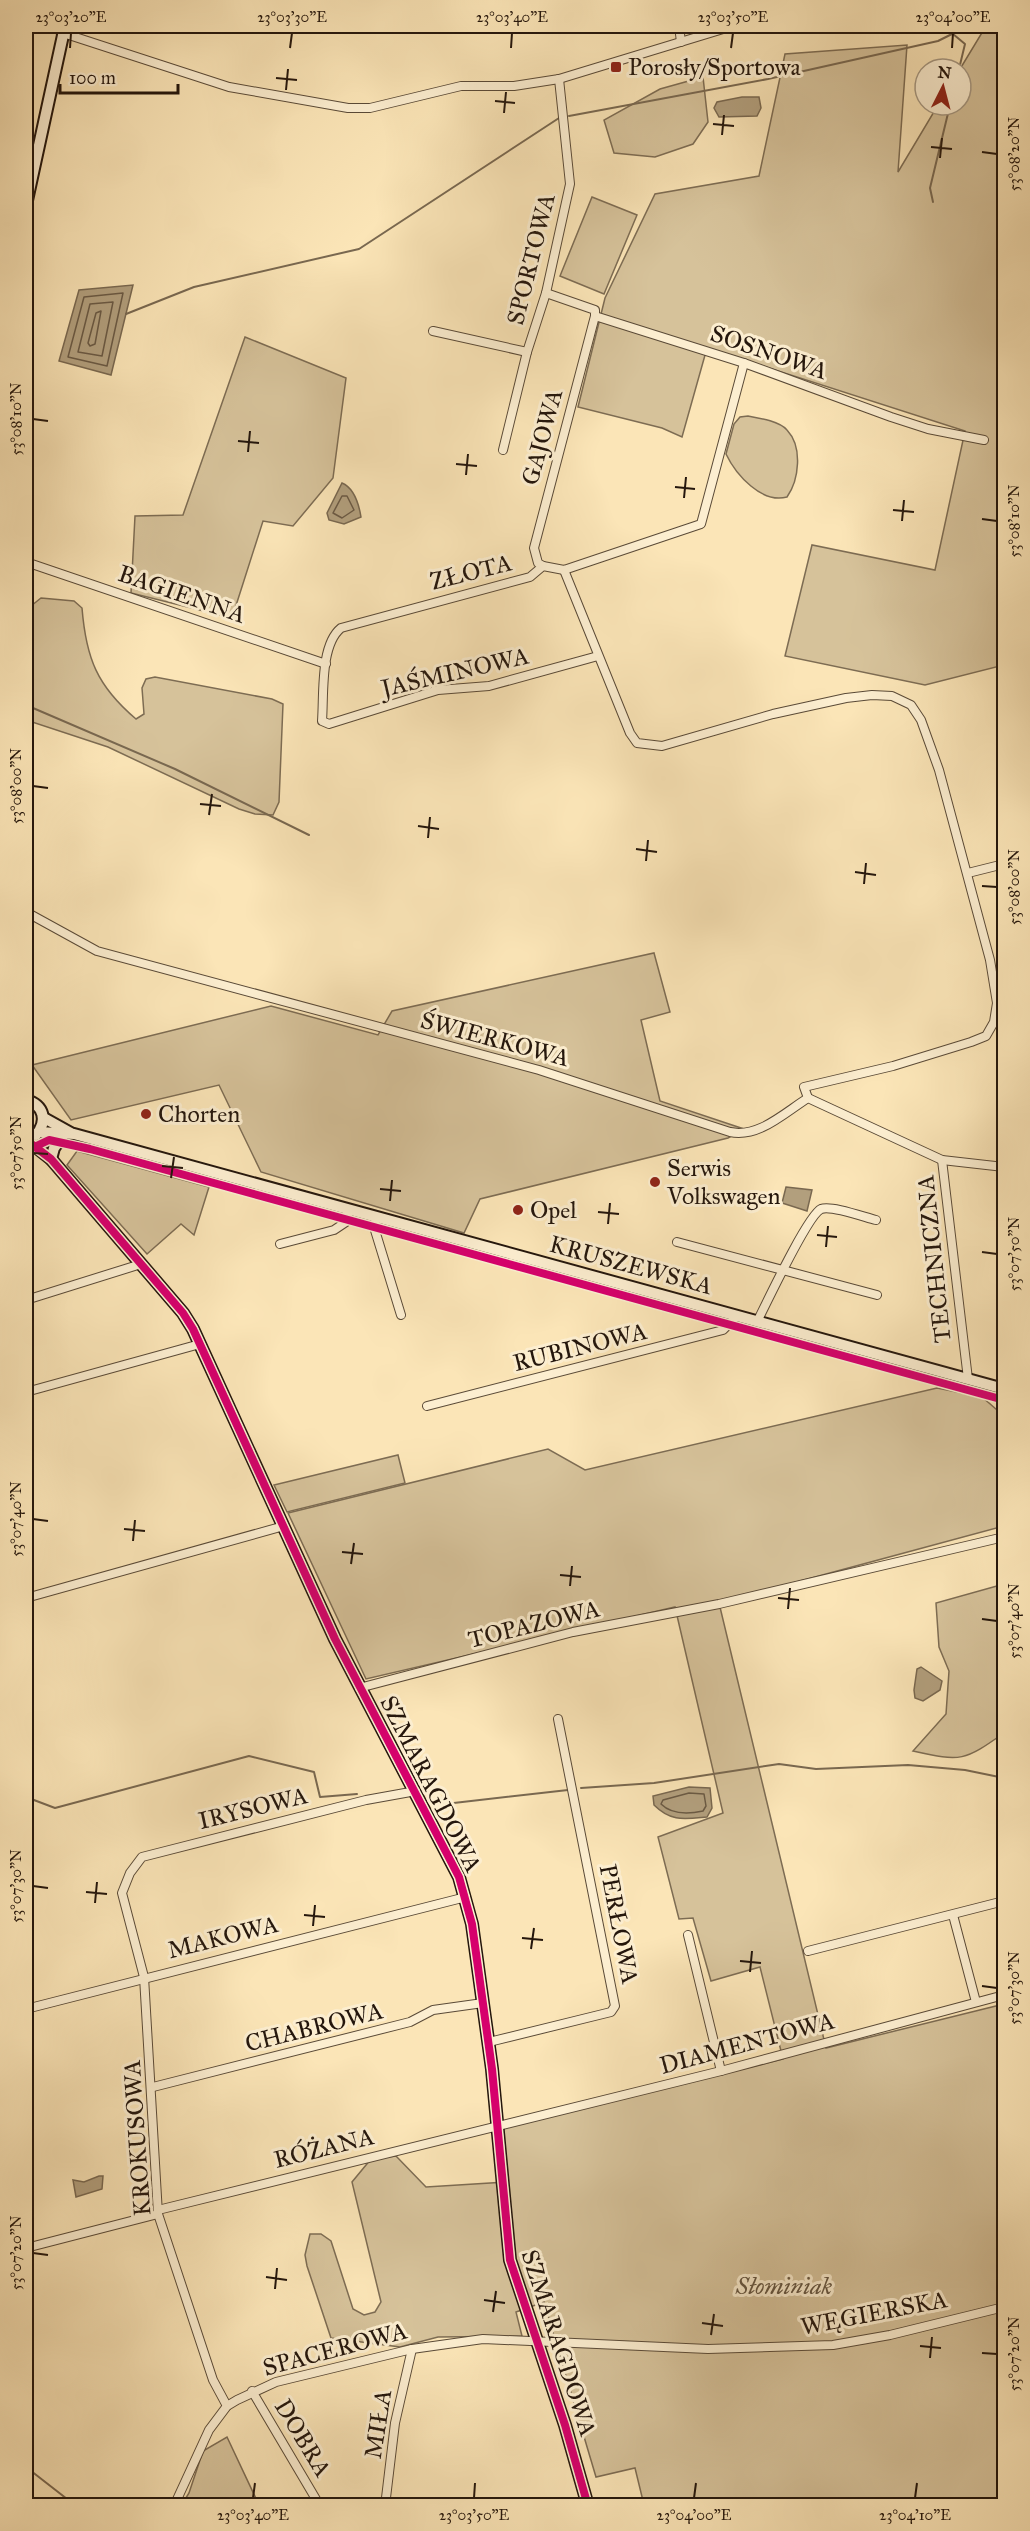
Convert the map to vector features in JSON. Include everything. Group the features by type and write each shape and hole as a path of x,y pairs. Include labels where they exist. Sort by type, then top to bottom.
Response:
{"street":[{"path":"50,26 64,28 229,87 348,108 370,108 394,104 437,90 461,86 514,86 559,79 733,26"},
{"path":"679,26 681,42"},
{"path":"26,205 64,28"},
{"name":"SPORTOWA","path":"433,331 527,352 546,293 570,184 559,79"},
{"name":"SOSNOWA","path":"546,293 588,306 595,310 595,316 744,363 891,417 928,429 984,440"},
{"name":"GAJOWA","path":"543,566 538,563 534,548 595,316"},
{"path":"503,450 527,352"},
{"name":"ZŁOTA","path":"322,721 326,664 331,638 341,628 530,577 543,566 564,570 700,524 744,363"},
{"name":"BAGIENNA","path":"26,562 326,664"},
{"path":"564,570 630,733 637,743 662,746 773,714 846,698 892,696 911,705 921,720 939,770 968,873 1005,864"},
{"name":"JAŚMINOWA","path":"322,721 329,724 438,690 489,686 598,656"},
{"name":"ŚWIERKOWA","path":"26,912 97,951 539,1070 743,1135 754,1132 808,1098 804,1087 893,1066 986,1036 994,1022 997,1003 990,960 968,873"},
{"path":"808,1098 942,1160"},
{"name":"KRUSZEWSKA","path":"26,1100 37,1105 44,1118 69,1134"},
{"path":"26,1140 39,1132 44,1118"},
{"name":"KRUSZEWSKA","path":"39,1132 69,1134 1005,1389"},
{"name":"SZMARAGDOWA","path":"39,1132 50,1157"},
{"path":"50,1157 57,1142 69,1134"},
{"name":"SZMARAGDOWA","path":"26,1140 50,1157 183,1313 200,1344 359,1688 449,1853 466,1897 489,2042 499,2124 506,2238 510,2260 535,2341 565,2425 588,2505"},
{"name":"TECHNICZNA","path":"968,1379 942,1160 1005,1167"},
{"path":"757,1322 782,1270 821,1209 828,1208 876,1220"},
{"path":"280,1244 334,1230 346,1222 349,1210"},
{"path":"376,1218 374,1227 401,1315"},
{"path":"677,1242 877,1295"},
{"path":"26,1300 141,1264"},
{"name":"RUBINOWA","path":"427,1406 723,1330 737,1316"},
{"path":"26,1392 200,1344"},
{"path":"26,1598 284,1527"},
{"name":"TOPAZOWA","path":"359,1688 573,1632 719,1604 1005,1537"},
{"name":"PERŁOWA","path":"489,2042 611,2012 615,2006 558,1719"},
{"name":"IRYSOWA","path":"122,1893 130,1873 142,1857 366,1800 416,1791"},
{"name":"KROKUSOWA","path":"122,1893 144,1977 153,2086 158,2212 213,2380 227,2406"},
{"name":"MAKOWA","path":"26,2009 144,1977 466,1897"},
{"path":"808,1951 1005,1901"},
{"path":"953,1914 976,2002"},
{"path":"688,1935 721,2071"},
{"name":"DIAMENTOWA","path":"499,2124 721,2071 1005,1995"},
{"name":"CHABROWA","path":"153,2086 410,2022 434,2010 483,2003"},
{"name":"RÓŻANA","path":"26,2248 499,2124"},
{"name":"WĘGIERSKA","path":"535,2341 708,2349 833,2345 890,2335 1005,2307"},
{"name":"SPACEROWA","path":"174,2505 209,2430 227,2406 252,2391 276,2382 412,2349 483,2339 535,2341"},
{"name":"MIŁA","path":"386,2505 395,2423 412,2349"},
{"name":"DOBRA","path":"252,2391 320,2505"}],"green space":[{"path":"986,26 1004,26 1004,665 925,685 785,656 812,545 935,570 965,431 707,348 682,437 662,428 578,407 605,298 655,194 759,176 785,54 907,45 898,172 931,117 973,117 973,57 967,57"},
{"path":"703,77 708,122 693,144 655,157 614,153 604,120 660,89"},
{"path":"592,197 637,215 604,294 560,276"},
{"path":"245,337 346,378 333,478 293,526 263,521 232,618 131,593 135,516 183,515"},
{"path":"748,416 779,424 792,437 798,464 794,482 787,497 778,498 759,492 736,471 726,454 734,424 740,417"},
{"path":"41,598 74,601 82,608 87,642 96,670 112,695 136,719 144,714 142,688 146,679 155,677 272,699 283,704 279,802 273,815 255,814 239,809 108,747 26,720 26,610"},
{"path":"654,953 670,1012 641,1020 660,1101 744,1129 728,1138 480,1199 464,1233 261,1172 219,1085 71,1120 32,1065 271,1006 378,1035 392,1011"},
{"path":"77,1151 209,1187 194,1235 181,1224 147,1254 67,1165"},
{"name":"Słominiak","path":"937,1388 982,1397 1004,1416 1004,1526 719,1603 826,2048 1004,2004 1004,2505 644,2505 635,2468 596,2477 544,2302 516,2312 522,2336 438,2337 400,2347 331,2338 305,2255 310,2234 321,2234 331,2241 353,2309 364,2315 375,2312 381,2302 352,2182 371,2159 396,2156 426,2187 506,2182 502,2128 783,2059 760,1967 711,1981 693,1918 679,1919 658,1837 723,1813 675,1607 366,1679 288,1513 548,1449 585,1470"},
{"path":"398,1455 405,1483 287,1512 274,1485"},
{"path":"1004,1584 1004,1733 980,1749 962,1757 942,1757 913,1751 946,1714 949,1671 939,1647 936,1603"},
{"path":"227,2437 259,2505 181,2506 189,2493 203,2451"}],"water":[{"path":"742,97 759,97 761,108 757,116 719,117 714,108 717,102"},
{"path":"133,285 111,375 59,361 79,290"},
{"path":"342,483 353,493 361,517 344,524 329,520 327,513"},
{"path":"786,1187 812,1190 807,1211 782,1203"},
{"path":"921,1667 942,1681 940,1690 923,1701 915,1698 914,1690 917,1669"},
{"path":"689,1787 710,1788 712,1808 707,1817 685,1819 672,1817 654,1805 653,1796"},
{"path":"103,2176 102,2189 76,2197 73,2180 84,2182"}],"waterway":[{"path":"569,116 768,79 938,41 968,26"},
{"path":"953,34 965,44 962,57"},
{"path":"933,202 930,188 947,117"},
{"path":"126,314 194,287 359,249 559,118"},
{"path":"26,705 175,769 309,835"},
{"path":"26,1797 55,1808 249,1756 314,1772 320,1797 357,1794"},
{"path":"581,1788 654,1783 779,1764 816,1769 908,1765 965,1770 1004,1778"},
{"path":"433,1802 445,1804 568,1790"},
{"path":"26,2467 76,2506"}],"cycle path":[{"path":"26,1140 51,1159 183,1313 193,1329 335,1639 459,1877 472,1924 492,2069 510,2260 565,2425 588,2506"},
{"path":"28,1150 49,1140 90,1149 1004,1400"}],"place":[{"name":"Porosły/Sportowa","path":"616,67"},
{"name":"Chorten","path":"146,1114"},
{"name":"Serwis Volkswagen","path":"655,1182"},
{"name":"Opel","path":"518,1210"}]}
